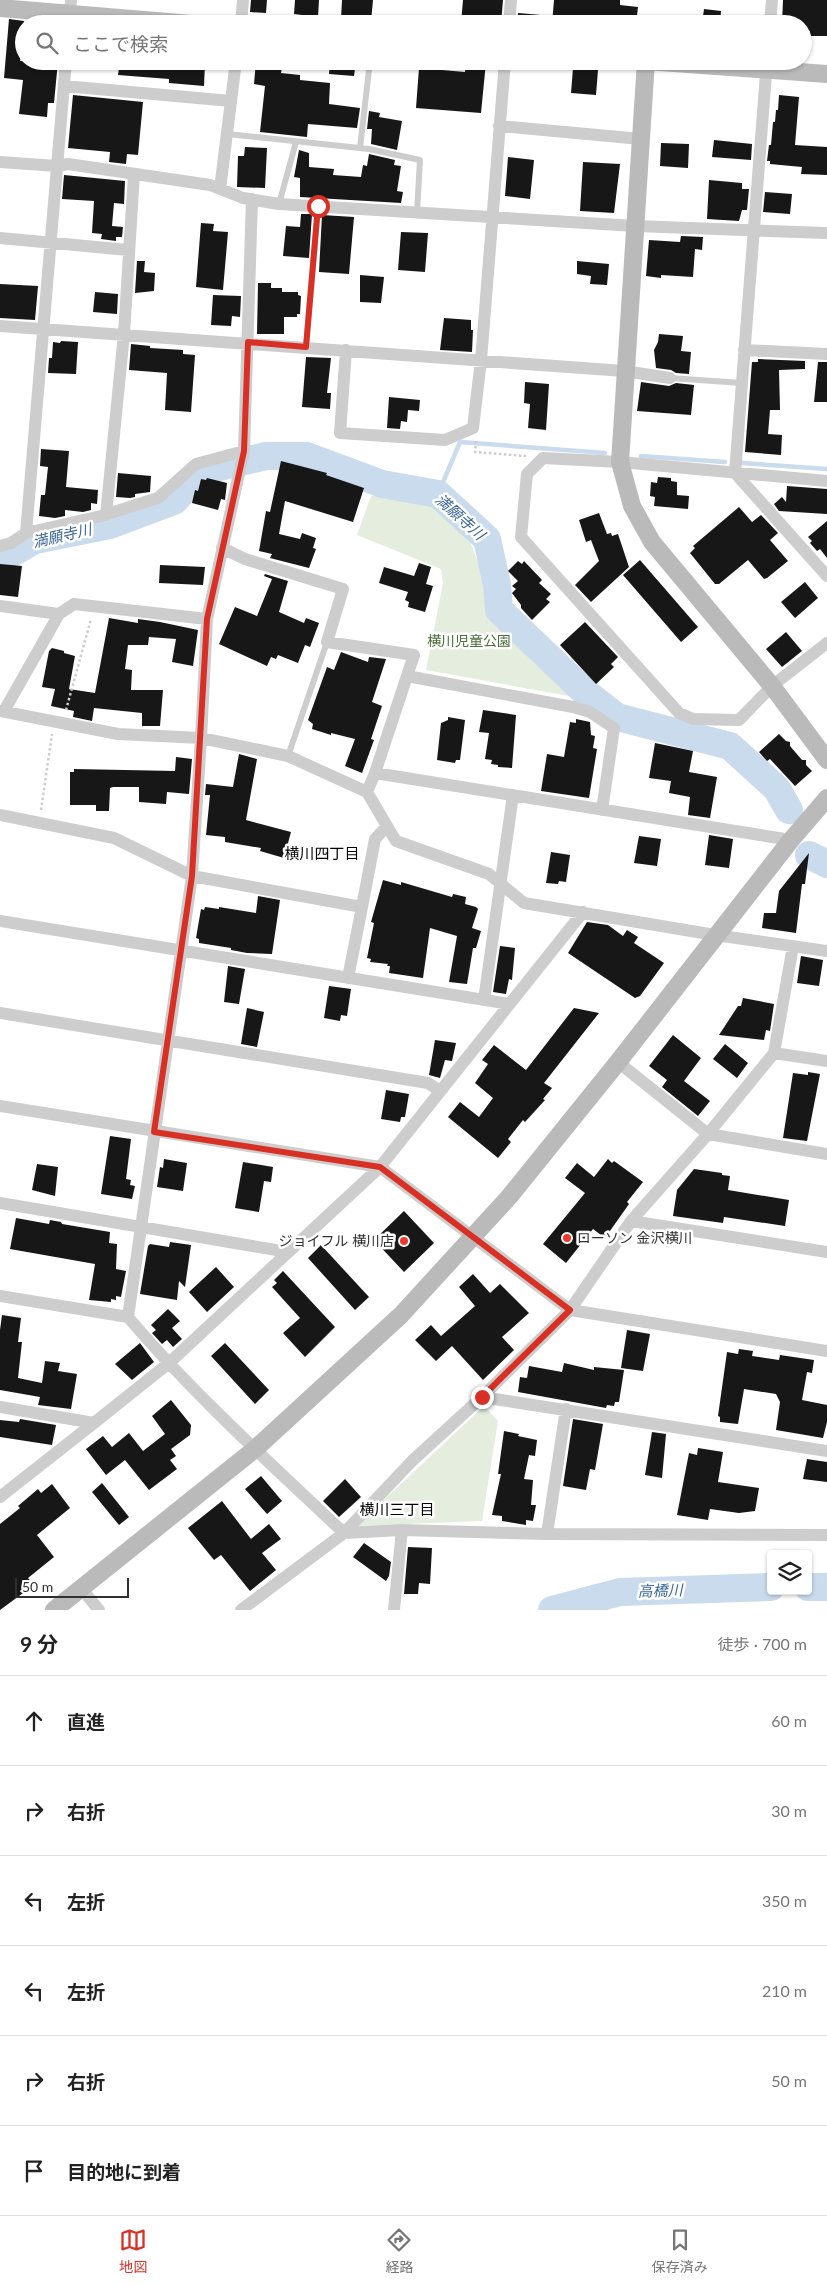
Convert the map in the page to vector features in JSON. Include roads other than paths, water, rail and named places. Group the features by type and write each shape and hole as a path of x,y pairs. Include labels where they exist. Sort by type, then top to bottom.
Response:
{"street":[{"path":"242,15 243,0"},
{"path":"510,15 511,0"},
{"path":"771,15 772,0"},
{"path":"0,8 92,15"},
{"path":"26,532 65,70"},
{"path":"220,189 235,70"},
{"path":"346,350 340,433 445,440 473,428 481,360 504,70"},
{"path":"645,70 624,371 620,462 632,506 652,542 772,686 827,760"},
{"path":"766,70 735,473 827,576"},
{"path":"800,70 827,74"},
{"path":"64,86 231,101"},
{"path":"499,126 641,139"},
{"path":"0,162 57,166 68,164 210,185 243,198 279,204 635,226 827,234"},
{"path":"106,515 124,334 134,174"},
{"path":"128,1316 192,876 207,619 243,454 252,199"},
{"path":"0,238 50,241 128,250"},
{"path":"0,326 248,342 624,371 670,378"},
{"path":"744,350 827,354"},
{"path":"0,546 11,543 26,532 106,515 158,498 196,464 243,454"},
{"path":"827,481 620,462 543,458 526,474 521,537 679,713 693,718 739,720 772,686 827,644"},
{"path":"222,548 245,560 343,589 328,642 414,655 367,792"},
{"path":"207,619 74,604 59,614 2,711 118,734 201,738 288,756 367,792 396,841 489,874 524,903 715,936 827,951"},
{"path":"0,606 59,614"},
{"path":"407,676 573,707 590,712 614,728 602,810"},
{"path":"374,773 791,840"},
{"path":"484,1000 513,795"},
{"path":"54,1610 255,1449 401,1315 509,1197 618,1062 791,840 827,798"},
{"path":"0,815 114,838 192,876 362,907"},
{"path":"348,978 375,839 387,826"},
{"path":"0,1497 169,1362 380,1167 583,912"},
{"path":"0,921 510,1004"},
{"path":"242,1610 344,1533 412,1461 482,1397 570,1310 630,1221 708,1134 774,1053 794,946"},
{"path":"0,1013 428,1083 440,1091"},
{"path":"774,1053 827,1061"},
{"path":"618,1062 708,1134 827,1154"},
{"path":"0,1106 380,1167 570,1310 827,1351"},
{"path":"0,1204 288,1252"},
{"path":"630,1221 827,1252"},
{"path":"0,1296 128,1316 169,1362 255,1449 344,1533 402,1530 547,1534 827,1535"},
{"path":"482,1397 827,1451"},
{"path":"0,1407 94,1423"},
{"path":"547,1534 566,1409"},
{"path":"391,1608 402,1530"},
{"path":"81,1588 99,1610"}],"lane":[{"path":"360,148 369,70"},
{"path":"227,134 360,148 420,160 417,212"},
{"path":"279,204 296,142"},
{"path":"306,347 318,206"},
{"path":"670,378 742,384"},
{"path":"288,756 328,642"}],"waterway":[{"path":"438,494 460,442 605,453"},
{"name":"満願寺川","path":"0,557 16,551 35,540 110,525 174,501 202,471 266,456 307,456 382,484 438,494 487,539 497,585 499,610 585,692 617,717 730,746 777,789 789,810"},
{"path":"641,456 725,462"},
{"path":"742,463 827,469"},
{"name":"満願寺川","path":"809,855 827,864"},
{"name":"高橋川","path":"552,1610 620,1592 767,1587"},
{"name":"高橋川","path":"812,1587 827,1587"}],"place":[{"name":"ローソン 金沢横川","path":"567,1238"},
{"name":"ジョイフル 横川店","path":"404,1241"}],"district":[{"name":"横川四丁目","path":"322,854"},
{"name":"横川三丁目","path":"397,1510"}],"park label":[{"name":"横川児童公園","path":"469,641"}]}
